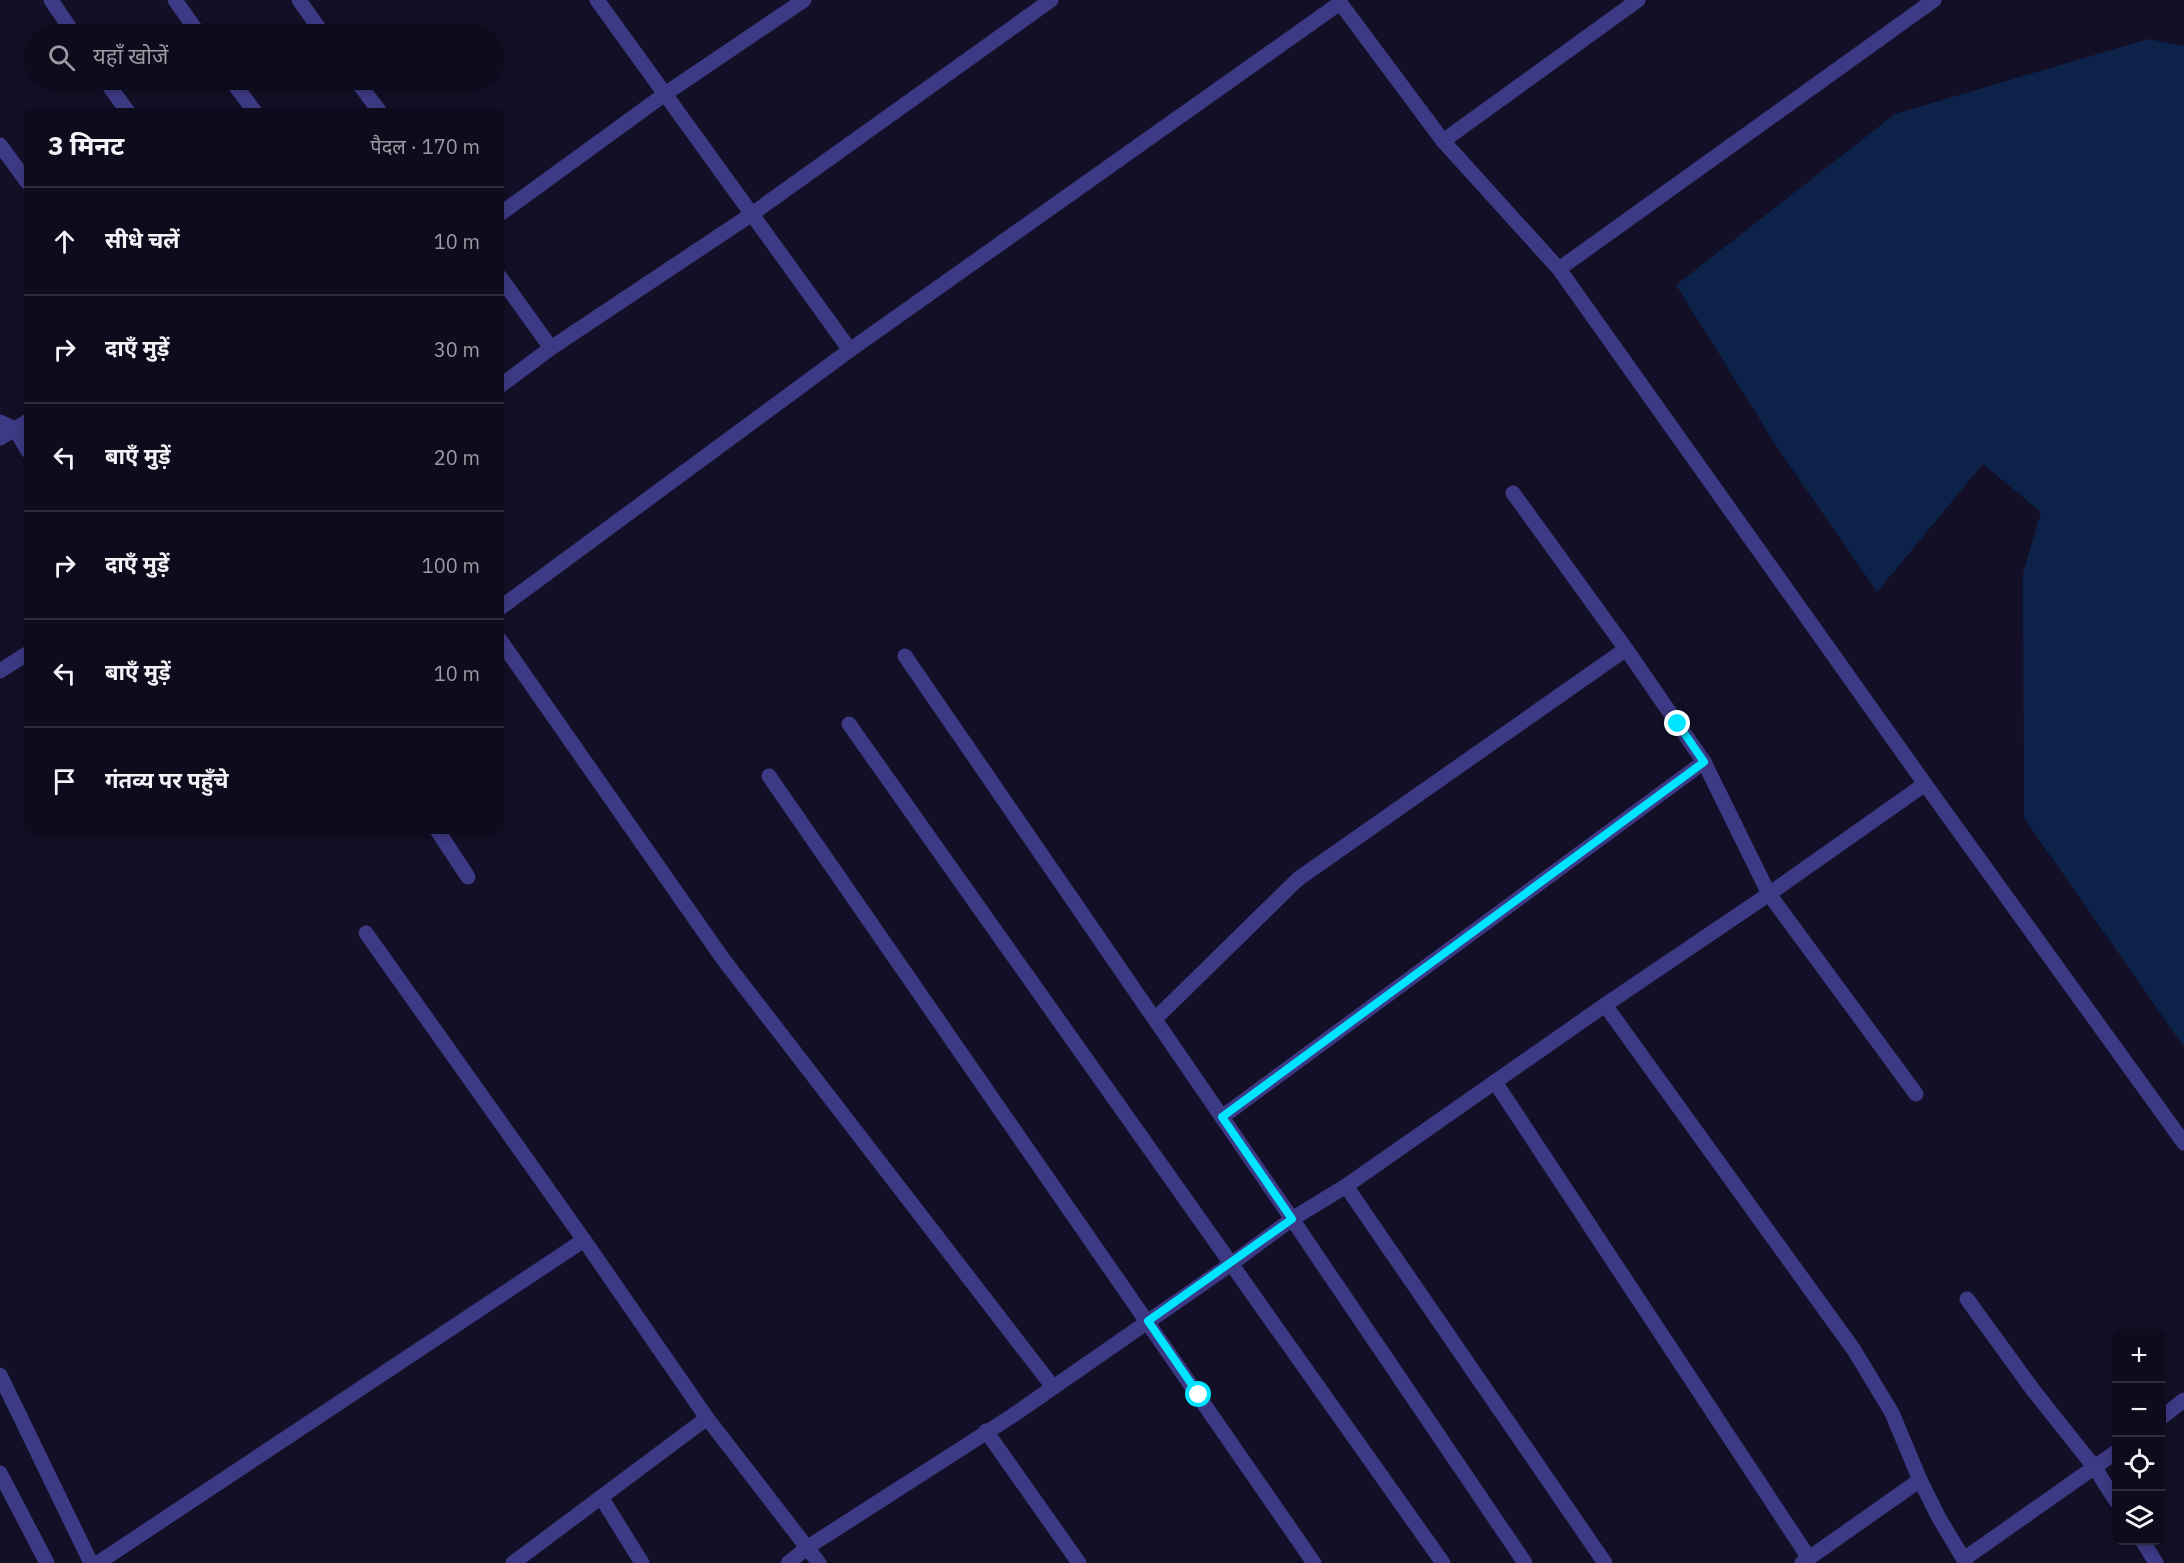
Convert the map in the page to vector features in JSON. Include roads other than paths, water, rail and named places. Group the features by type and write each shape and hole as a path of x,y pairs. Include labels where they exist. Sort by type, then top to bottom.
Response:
{"street":[{"path":"51,0 67,24"},
{"path":"175,0 192,24"},
{"path":"299,0 316,24"},
{"path":"597,0 850,350"},
{"path":"504,211 665,94 804,0"},
{"path":"504,383 551,348 752,214 1051,0"},
{"path":"1443,141 1638,0"},
{"path":"1559,269 1934,0"},
{"path":"504,605 850,350 1339,2 1443,141 1559,269 1924,783 2184,1143"},
{"path":"112,90 125,108"},
{"path":"238,90 252,108"},
{"path":"364,90 377,108"},
{"path":"0,145 24,178"},
{"path":"504,283 551,348"},
{"path":"0,422 15,429 24,444"},
{"path":"0,438 24,423"},
{"path":"1514,493 1704,762 1769,894 1916,1094"},
{"path":"504,646 723,959 1053,1387"},
{"path":"1155,1019 1298,879 1626,649"},
{"path":"0,670 24,655"},
{"path":"905,656 1525,1563"},
{"path":"849,724 1443,1563"},
{"path":"1222,1117 1704,762"},
{"path":"769,776 1314,1563"},
{"path":"788,1563 808,1547 1053,1387 1292,1219 1346,1186 1605,1005 1769,894 1924,783"},
{"path":"440,834 468,877"},
{"path":"366,933 708,1418 819,1563"},
{"path":"1605,1005 1854,1350 1892,1413 1920,1480 1939,1518 1965,1561 2112,1455"},
{"path":"1495,1082 1806,1561 1920,1480"},
{"path":"1346,1186 1605,1563"},
{"path":"98,1563 584,1240"},
{"path":"1967,1299 2033,1390 2095,1468 2112,1495"},
{"path":"0,1375 91,1563"},
{"path":"2166,1414 2184,1400"},
{"path":"513,1563 708,1418"},
{"path":"986,1431 1079,1563"},
{"path":"0,1473 47,1563"},
{"path":"601,1497 642,1563"},
{"path":"2145,1545 2156,1563"}],"water":[{"path":"2148,39 2184,46 2184,1047 2024,818 2023,573 2041,512 1983,464 1877,592 1777,447 1676,285 1895,114"}]}
